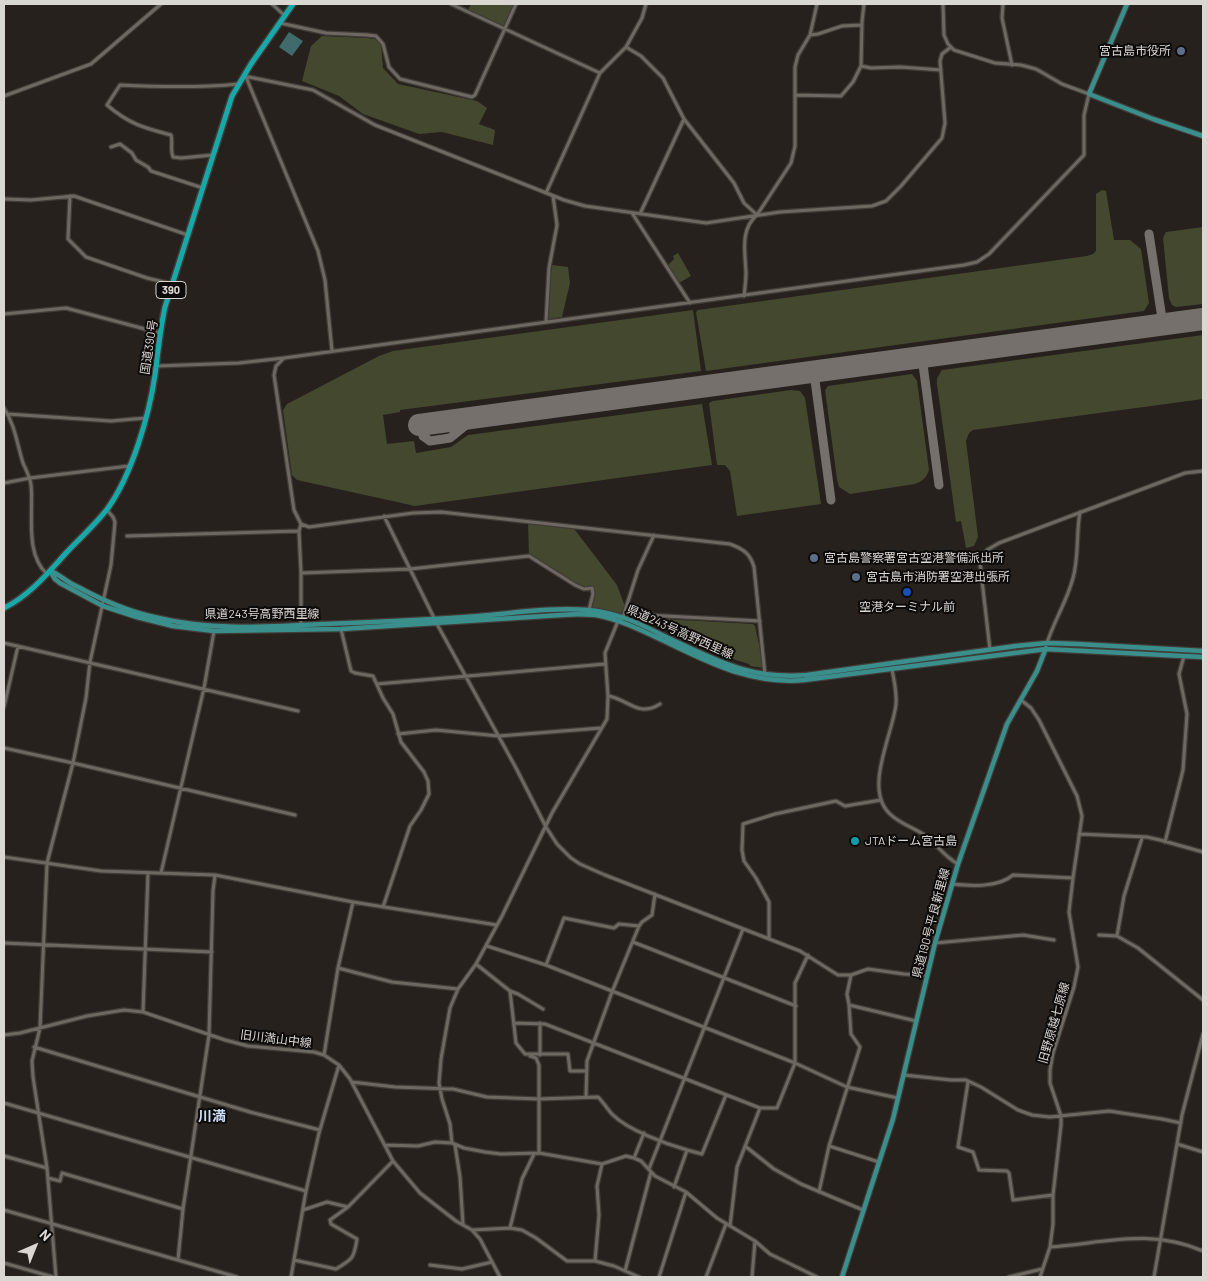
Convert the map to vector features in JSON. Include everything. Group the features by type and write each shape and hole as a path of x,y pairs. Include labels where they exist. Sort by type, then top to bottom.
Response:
{"highway":[{"name":"国道390号","path":"4,608 18,600 48,572 107,510 119,488 146,418 156,367 160,333 172,284 232,96 243,76 293,4"}],"main road":[{"path":"1127,4 1089,94 1203,136"},
{"name":"県道243号高野西里線","path":"48,572 60,583 104,603 155,622 214,631 574,614 597,616 618,621 644,631 729,670 756,678 791,681 892,669 1047,646"},
{"name":"県道243号高野西里線","path":"104,603 154,617 194,624 235,627 341,629 436,622 553,610 589,610 623,617 730,666 766,675 789,677 990,650 1047,646"},
{"path":"1047,646 1203,651"},
{"path":"1047,646 1203,657"},
{"name":"県道190号平良新里線","path":"842,1277 880,1162 898,1098 951,884 1005,730 1038,671 1047,646"}],"street":[{"path":"4,96 91,64 160,4"},
{"path":"272,4 284,16"},
{"path":"451,4 600,73"},
{"path":"280,23 326,33 376,36 383,44 389,67 400,79 472,97 516,4"},
{"path":"546,193 600,73 626,48 642,18 646,4"},
{"path":"744,296 746,274 745,237 751,220 791,164 795,146 797,61 810,34 817,4"},
{"path":"795,95 841,96 853,82 861,66 864,4"},
{"path":"156,367 158,365 239,363 284,358 964,265 982,259 1084,155 1084,115 1085,104 1089,94 1062,84 1036,69 1001,64 959,53 945,39 943,4"},
{"path":"1003,4 1002,18 1012,65"},
{"path":"810,34 818,34 842,26 862,25"},
{"path":"243,76 312,90 375,125 575,204 706,223 819,208 872,206 886,201 942,138 945,123 940,58 951,47"},
{"path":"626,48 641,56 663,78 684,119 734,182 744,203 756,215"},
{"path":"861,66 940,70"},
{"path":"243,76 248,79 318,251 325,280 332,351"},
{"path":"213,155 173,157 171,153 171,135 137,126 108,105 120,85 212,87 239,84"},
{"path":"640,214 684,119"},
{"path":"111,146 120,144 132,153 136,160 151,171 203,188"},
{"path":"70,196 68,238 86,257 147,278 172,284"},
{"path":"4,200 31,200 74,196 188,235"},
{"path":"546,322 549,268 557,225 552,196"},
{"path":"632,213 690,303"},
{"path":"4,314 66,308 160,333"},
{"path":"284,358 276,366 274,376 294,510 301,524 299,531 301,628"},
{"path":"4,408 8,414 30,478 34,550 37,562 48,572"},
{"path":"8,414 111,421 146,418"},
{"path":"4,483 129,466"},
{"path":"990,650 980,563 983,554 991,546 1185,473 1203,471"},
{"path":"4,1263 55,1277 47,1168 32,1061 40,1028 46,863 73,763 86,698 90,662 111,565 115,532 113,517 107,510"},
{"path":"1047,646 1051,629 1065,601 1074,576 1080,511"},
{"path":"301,524 309,527 384,516 441,512 730,544 743,548 750,556 754,567 766,675"},
{"path":"384,516 436,622 499,736 546,828 562,850 580,864 808,955 838,975 851,975 868,969 904,974 928,974"},
{"path":"127,536 299,531"},
{"path":"463,1225 460,1185 450,1124 440,1089 441,1059 450,1008 458,989 487,946 569,782 602,728 608,714 605,652 618,621 623,617 638,570 654,535"},
{"path":"301,573 410,569 529,556 575,585 584,589 592,588 593,594 589,610"},
{"path":"626,609 646,615 760,621"},
{"path":"341,629 351,671 373,676 393,714 401,742 424,772 428,781 429,794 422,810 410,826 383,907"},
{"path":"161,873 204,688 214,631"},
{"path":"4,643 298,711"},
{"path":"4,707 18,646"},
{"path":"1165,842 1183,770 1187,714 1179,674 1184,655"},
{"path":"377,684 605,664"},
{"path":"892,669 896,691 896,706 879,777 881,800 889,814 926,837 950,860 958,864"},
{"path":"608,696 644,710 660,704"},
{"name":"旧野原越七原線","path":"1021,700 1031,708 1039,720 1077,796 1082,816 1069,912 1078,967 1074,987 1052,1053 1050,1082 1061,1116 1053,1195 1053,1224 1050,1247 1040,1277"},
{"path":"398,734 436,730 499,736 602,728"},
{"path":"4,748 295,816"},
{"path":"769,939 769,902 744,861 742,850 743,824 775,814 836,801 845,806 881,800"},
{"path":"1080,834 1142,838 1203,852"},
{"path":"1117,936 1124,896 1142,838"},
{"path":"4,857 101,871 215,875 353,902 498,925"},
{"path":"143,1012 148,873"},
{"path":"178,1260 209,1035 215,875"},
{"path":"951,884 999,883 1013,875 1073,878"},
{"path":"586,1097 587,1061 639,926 652,915 655,894"},
{"path":"324,1055 338,968 353,902"},
{"path":"546,965 564,918 614,928 619,924 639,926"},
{"path":"625,1271 650,1170 743,929"},
{"path":"935,943 1023,935 1054,940"},
{"path":"1099,935 1117,936 1153,958 1203,1000"},
{"path":"634,942 796,1006"},
{"path":"4,944 212,952"},
{"path":"487,946 506,950 705,1027 795,1063 847,1087 898,1098"},
{"path":"514,1023 540,1023 594,1042 760,1108 777,1108 795,1063 795,983 808,955"},
{"path":"476,964 510,991 543,1009"},
{"path":"338,968 392,982 458,989"},
{"path":"819,1192 830,1146 860,1047 851,1034 847,994 851,975"},
{"path":"510,991 516,1043 525,1054 536,1058 539,1065 537,1153 522,1179 510,1228"},
{"path":"849,1005 916,1022"},
{"name":"旧川満山中線","path":"4,1035 124,1010 143,1012 209,1035 248,1046 314,1052 324,1055 339,1065 352,1082 393,1160 420,1193 472,1230 480,1239 500,1277"},
{"path":"540,1023 540,1055"},
{"path":"1154,1277 1180,1123 1203,1034"},
{"path":"34,1047 320,1130"},
{"path":"525,1054 568,1054 570,1072 586,1071"},
{"path":"291,1277 306,1191 320,1130 339,1065"},
{"path":"904,1075 966,1080 981,1086 1024,1114 1042,1117 1109,1111 1162,1118 1180,1123"},
{"path":"352,1082 395,1087 453,1089 482,1096 539,1099 598,1097 617,1118 644,1133 661,1141 702,1154 726,1094"},
{"path":"968,1082 958,1148 973,1152 979,1170 1007,1171 1009,1173 1013,1200 1053,1195"},
{"path":"4,1103 306,1191"},
{"path":"706,1277 728,1225 736,1166 760,1108"},
{"path":"634,1158 644,1133"},
{"path":"385,1146 418,1146 435,1142 493,1153 537,1153 602,1164 626,1156 634,1158 641,1161 662,1180 686,1192 728,1225 755,1241 770,1254 817,1277"},
{"path":"1177,1144 1203,1152"},
{"path":"745,1146 774,1169 801,1184 864,1210"},
{"path":"830,1146 880,1162"},
{"path":"674,1187 687,1150"},
{"path":"4,1156 47,1168"},
{"path":"294,1260 336,1269 351,1260 357,1239 331,1224 330,1220 348,1207 393,1160"},
{"path":"595,1260 598,1215 597,1186 602,1164"},
{"path":"48,1178 60,1181 62,1173 184,1209"},
{"path":"659,1277 686,1192"},
{"path":"303,1210 327,1202 348,1207"},
{"path":"4,1210 237,1277"},
{"path":"472,1230 510,1228 522,1230 568,1261 595,1260 638,1277"},
{"path":"1050,1247 1116,1239 1161,1239 1203,1250"},
{"path":"752,1277 755,1241"},
{"path":"430,1265 462,1269 492,1262"},
{"path":"1009,1277 1042,1269"}],"green space":[{"path":"471,4 514,5 504,27 468,10"},
{"path":"322,36 375,39 381,45 383,68 398,84 477,101 487,108 479,124 495,130 493,145 442,132 419,134 363,114 339,96 302,81 311,46"},
{"path":"1102,190 1106,191 1114,240 1130,240 1141,249 1149,303 1144,311 706,371 696,312 698,310 1087,256 1096,251 1096,194"},
{"path":"1203,227 1203,304 1176,307 1172,305 1169,298 1163,238 1166,232"},
{"path":"678,253 691,276 679,283 668,265 674,259 673,256"},
{"path":"552,265 568,267 570,283 562,317 549,319 549,290"},
{"path":"693,310 701,371 400,410 400,412 383,415 387,444 414,441 416,453 451,447 468,435 702,404 712,465 415,506 297,480 292,475 283,410 287,404 379,356 393,351"},
{"path":"1203,335 1203,399 973,430 969,433 966,441 978,537 974,546 966,548 961,521 956,522 937,384 937,378 942,370"},
{"path":"912,374 917,381 929,470 927,475 915,484 850,494 839,487 837,479 825,390 828,386"},
{"path":"791,390 800,391 805,398 821,504 737,516 730,471 725,465 717,465 709,403"},
{"path":"528,522 572,526 617,585 626,609 623,617 589,610 593,595 592,588 584,589 529,556"},
{"path":"646,618 753,624 764,668 750,666"}],"water":[{"path":"289,32 303,41 292,56 279,47"}],"taxiway":[{"path":"1149,234 1163,325"},
{"path":"922,357 939,485"},
{"path":"814,373 831,500"},
{"path":"429,424 422,429 423,436 430,441 450,438 476,417"}],"runway":[{"path":"419,425 1203,319"}],"place":[{"name":"宮古島市役所","path":"1181,51"},
{"name":"宮古島警察署宮古空港警備派出所","path":"814,558"},
{"name":"宮古島市消防署空港出張所","path":"856,577"},
{"name":"空港ターミナル前","path":"907,592"},
{"name":"JTAドーム宮古島","path":"855,841"}],"district":[{"name":"川満","path":"212,1116"}]}
